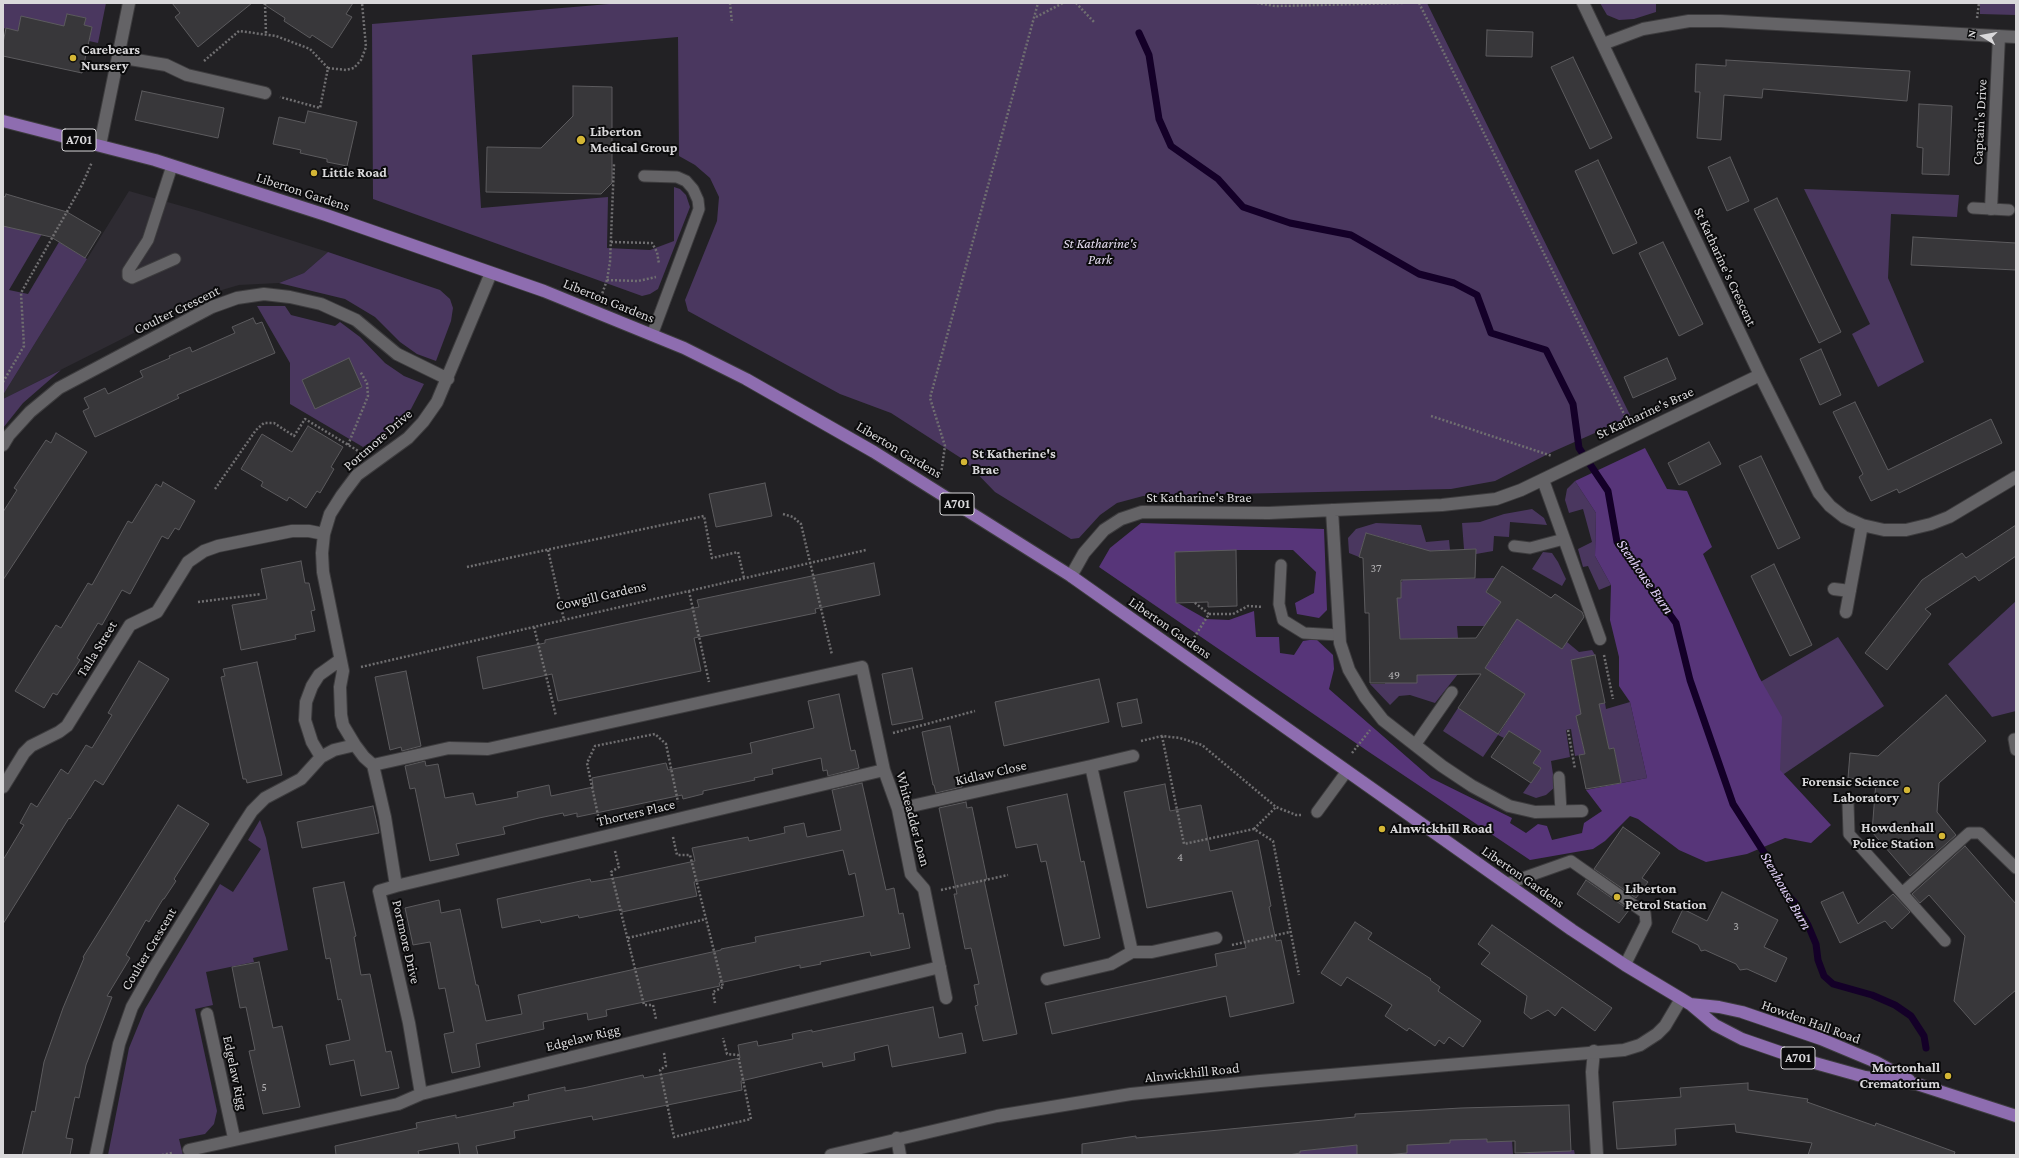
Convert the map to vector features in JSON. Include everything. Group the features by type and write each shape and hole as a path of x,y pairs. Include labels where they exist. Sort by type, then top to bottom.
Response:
{"main road":[{"name":"Liberton Gardens","path":"3,121 100,145 172,166 326,215 544,291 684,348 746,379 874,452 1071,576 1506,884 1625,965 1686,1001"},
{"name":"Howden Hall Road","path":"1686,1001 1742,1012 1822,1039 1876,1062 1917,1084"},
{"name":"Howden Hall Road","path":"1686,1001 1715,1025 1742,1039 1797,1058 1865,1077 1917,1084 2016,1116"}],"street":[{"path":"100,145 129,3"},
{"name":"St Katharine's Crescent","path":"1582,3 1603,44 1760,375 1819,493 1830,506 1844,517 1862,525 1884,530 1906,530 1931,524 1949,517 2016,477"},
{"path":"1603,44 1643,29 1688,21 1721,21 2016,37"},
{"name":"Captain's Drive","path":"1991,209 1999,36"},
{"path":"118,57 166,66 187,75 265,93"},
{"name":"Portmore Drive","path":"421,1094 410,1023 379,891 396,886 385,817 373,765 364,757 355,745 343,725 341,715 340,694 342,666 323,572 324,534 330,514 356,476 408,438 423,422 437,402 448,379 491,273"},
{"name":"Coulter Crescent","path":"3,445 9,435 30,412 59,388 212,307 244,297 264,294 290,297 322,304 356,320 397,354 448,379"},
{"name":"St Katharine's Brae","path":"1071,576 1084,553 1104,530 1121,519 1142,512 1269,513 1470,504 1496,499 1543,480 1760,375"},
{"path":"1543,480 1600,639"},
{"path":"1332,510 1340,643 1349,670 1365,697 1383,720 1472,786 1510,806 1535,812 1582,810"},
{"path":"1846,612 1862,525"},
{"name":"Talla Street","path":"3,787 24,753 31,746 59,732 67,726 130,625 156,612 188,562 204,551 218,546 292,531 309,531 324,534"},
{"path":"1834,589 1850,591"},
{"path":"342,666 319,675 312,686 306,702 305,720 312,742 321,757 334,750 355,745"},
{"name":"Whiteadder Loan","path":"836,673 862,667 884,770 898,809 911,874 924,889 946,998"},
{"path":"373,765 449,748 488,750 836,673"},
{"name":"Kidlaw Close","path":"898,809 1133,756"},
{"name":"Coulter Crescent","path":"96,1155 119,1044 132,1008 154,968 252,811 265,798 283,787 301,779 321,757"},
{"path":"1091,766 1132,952"},
{"name":"Thorters Place","path":"396,886 884,770"},
{"path":"1047,979 1110,964 1132,952 1152,952 1216,938"},
{"name":"Edgelaw Rigg","path":"189,1150 234,1138 398,1104 421,1094 660,1034 940,967"},
{"name":"Alnwickhill Road","path":"831,1155 897,1138 997,1116 1131,1094 1624,1050 1646,1042 1665,1026 1686,1001"},
{"name":"Edgelaw Rigg","path":"207,1014 234,1138"},
{"path":"1594,1052 1592,1072 1597,1155"},
{"path":"897,1138 900,1155"}],"lane":[{"path":"172,166 148,240 128,271 128,276 132,278 175,259"},
{"path":"644,176 677,177 686,181 698,200 699,209 652,335"},
{"path":"1972,208 2009,210"},
{"path":"1514,546 1530,548 1564,539"},
{"path":"1281,565 1280,608 1283,620 1304,633 1339,635"},
{"path":"1416,745 1452,692"},
{"path":"2016,739 2014,739 2016,750"},
{"path":"1317,812 1347,771"},
{"path":"1559,777 1561,811"},
{"path":"1848,803 1849,834 1946,941"},
{"path":"1902,893 1969,833 1980,834 2016,868"},
{"path":"1506,884 1571,861 1645,913 1646,923 1625,965"}],"path":[{"path":"265,3 266,35"},
{"path":"187,75 239,31 276,36 310,49 328,68 346,70 354,68 361,60 366,47 362,3"},
{"path":"730,3 732,22"},
{"path":"939,492 945,446 930,398 1036,18 1038,3"},
{"path":"1036,18 1063,3"},
{"path":"1076,3 1094,22"},
{"path":"1257,3 1275,6 1402,3"},
{"path":"1419,3 1634,435"},
{"path":"265,93 320,108 328,68"},
{"path":"3,382 24,346 21,293 82,185 100,145"},
{"path":"595,312 607,280 611,242 614,164"},
{"path":"607,280 638,281 655,277 659,271 659,260 652,243 611,242"},
{"path":"348,445 368,396 367,383 360,371"},
{"path":"1430,416 1575,464"},
{"path":"215,489 256,430 264,423 274,423 294,436 305,419 375,461"},
{"path":"783,514 793,516 801,524 836,673"},
{"path":"467,567 704,516 712,558 738,552 744,578"},
{"path":"548,550 564,620"},
{"name":"Cowgill Gardens","path":"342,666 534,627 866,550"},
{"path":"689,591 713,700"},
{"path":"198,602 261,594"},
{"path":"1194,602 1209,614 1233,614 1248,606 1280,608"},
{"path":"1183,655 1209,614"},
{"path":"534,627 560,734"},
{"path":"1600,639 1613,699"},
{"path":"877,738 975,711"},
{"path":"1360,743 1371,728"},
{"path":"1559,777 1573,775 1575,769 1568,730"},
{"path":"669,821 677,855 690,855 723,987 713,992 719,1021 727,1054 738,1056 751,1119 674,1137 660,1070 666,1066 660,1034 652,1005 644,1005 612,872 619,867 607,836 587,763 595,746 655,734 666,744 682,818"},
{"path":"1162,736 1184,844 1254,829 1276,807"},
{"path":"1133,756 1132,743 1162,736 1180,738 1202,745 1276,807 1296,815 1317,812"},
{"path":"1254,829 1273,841 1299,975"},
{"path":"925,894 1008,875"},
{"path":"628,938 706,919"},
{"path":"1216,938 1231,945 1290,932"}],"shaded area":[{"path":"129,191 199,211 328,252 304,273 279,283 239,285 215,292 3,399 3,395"},
{"path":"1645,448 1667,489 1687,491 1712,547 1703,554 1759,677 1782,717 1780,770 1831,825 1811,843 1785,838 1747,854 1706,862 1679,850 1638,819 1630,816 1605,841 1593,849 1530,860 1366,750 1099,567 1110,548 1141,523 1324,529 1327,610 1319,618 1297,614 1295,603 1314,593 1316,572 1293,550 1236,550 1176,602 1206,619 1229,620 1254,611 1256,637 1279,637 1280,653 1294,655 1303,641 1316,639 1333,655 1334,669 1329,689 1431,778 1512,818 1510,823 1526,833 1538,824 1547,826 1552,840 1582,833 1584,823 1602,811 1586,790 1647,778 1630,702 1619,686 1619,657 1610,620 1611,585 1595,556 1596,513 1575,481"}],"green space":[{"path":"3,3 106,3 98,43 89,41 92,27 84,25 86,18 67,14 61,40 3,28"},
{"name":"St Katharine's Park","path":"621,3 1427,3 1631,417 1552,452 1495,481 1451,489 1143,496 1117,503 1100,515 1079,538 1071,539 995,492 964,460 891,413 840,394 688,311 685,300 717,221 719,197 710,178 695,165 679,156 678,37 472,55 481,208 608,197 607,248 650,250 674,241 674,187 680,189 686,195 690,207 658,289 650,294 642,296 373,199 372,24"},
{"path":"1600,3 1656,3 1656,12 1634,19 1619,20 1607,15"},
{"path":"1980,3 2016,3 2016,15 1980,14"},
{"path":"1804,189 1959,195 1957,217 1891,214 1888,278 1924,362 1878,387 1852,334 1870,324"},
{"path":"4,225 42,234 9,290 28,294 59,242 87,259 3,395"},
{"path":"328,252 440,290 450,299 453,308 451,321 436,361 417,354 400,342 375,317 345,299 279,283 304,273"},
{"path":"257,306 285,306 291,315 335,326 340,322 360,337 385,363 404,376 424,384 411,409 395,426 363,447 290,404 290,363"},
{"path":"61,370 23,403 3,428 3,399"},
{"path":"1575,481 1596,513 1595,556 1611,585 1599,590 1588,566 1583,567 1578,549 1592,542 1583,509 1569,513 1565,500 1567,489"},
{"path":"1532,509 1544,518 1547,525 1510,522 1509,537 1494,536 1493,551 1476,554 1476,549 1464,549 1462,523 1480,522 1504,514"},
{"path":"1376,523 1421,525 1426,542 1449,540 1450,550 1429,551 1430,579 1495,578 1486,592 1534,623 1531,628 1562,649 1567,642 1579,652 1592,650 1595,655 1571,660 1580,708 1605,703 1606,709 1630,702 1647,778 1621,783 1614,748 1609,749 1600,710 1576,716 1585,754 1575,756 1571,729 1566,730 1570,757 1551,761 1555,787 1546,795 1536,798 1523,793 1541,768 1533,763 1540,751 1509,731 1504,738 1498,735 1483,757 1443,731 1458,708 1499,734 1524,694 1485,668 1504,640 1484,626 1457,626 1458,638 1375,639 1392,598 1401,598 1401,587 1392,582 1402,582 1411,545 1366,533 1359,557 1349,553 1348,538 1356,529"},
{"path":"1543,552 1552,553 1558,562 1566,579 1562,586 1532,569"},
{"path":"2016,601 2016,711 1992,717 1948,664"},
{"path":"1838,637 1884,706 1778,778 1750,688"},
{"path":"1458,674 1435,703 1410,695 1399,696 1390,705 1370,684 1385,684 1385,675 1400,675 1400,683 1417,683 1417,675"},
{"path":"260,820 266,838 288,950 253,958 254,962 206,972 213,1005 195,1009 217,1111 214,1124 205,1134 179,1139 183,1155 108,1155 129,1048 145,1009 220,884 233,892 261,849 248,840"},
{"path":"1511,1126 1513,1154 1529,1153 1529,1144 1543,1152 1574,1150 1575,1155 1385,1155 1406,1131 1449,1127 1487,1139 1487,1142 1507,1141"},
{"path":"1357,1145 1357,1155 1289,1155 1300,1153 1300,1151"}],"building":[{"path":"172,3 252,3 198,47 175,17 180,13"},
{"path":"262,3 353,3 346,14 352,17 332,48 312,35 310,38 284,21 285,18"},
{"path":"67,14 86,18 84,25 92,27 82,73 3,56 3,43 6,28 18,31 21,16 64,26"},
{"path":"1487,30 1533,32 1532,57 1486,56"},
{"path":"1573,57 1612,138 1590,149 1551,67"},
{"path":"1726,60 1910,71 1907,101 1763,89 1762,98 1724,95 1721,140 1697,138 1700,92 1695,92 1696,64 1726,66"},
{"name":"Liberton Medical Group","path":"573,86 612,87 612,183 601,194 486,192 487,147 541,148 573,116"},
{"path":"142,91 224,108 218,138 135,120"},
{"path":"1919,104 1952,106 1949,175 1922,174 1923,148 1917,147"},
{"path":"308,111 357,122 347,166 327,162 327,159 300,153 301,150 273,144 279,117 305,123"},
{"path":"1730,157 1749,201 1727,211 1708,167"},
{"path":"1598,160 1637,243 1613,254 1575,171"},
{"path":"6,194 67,212 101,232 85,258 51,237 3,226 3,196 5,197"},
{"path":"1777,198 1841,332 1819,343 1754,209"},
{"path":"1913,237 2016,243 2016,270 1911,265"},
{"path":"1663,242 1703,324 1679,336 1639,253"},
{"path":"253,318 256,324 262,322 275,353 177,395 179,398 95,437 83,411 89,408 84,398 105,388 108,394 143,377 140,371 170,358 169,356 190,347 192,352 235,333 232,327"},
{"path":"1821,349 1841,395 1820,405 1800,359"},
{"path":"349,358 362,387 315,409 302,380"},
{"path":"1667,358 1676,379 1633,398 1624,377"},
{"path":"1855,402 1888,470 1991,419 2002,443 1899,493 1897,489 1871,501 1859,477 1863,474 1833,412"},
{"path":"308,426 343,447 331,467 334,469 320,493 317,491 306,508 289,497 287,501 261,486 263,482 241,469 262,434 292,452"},
{"path":"56,433 87,452 3,580 3,512 17,490 14,488 46,440 51,443"},
{"path":"1709,442 1721,464 1679,485 1668,463"},
{"path":"1761,456 1800,538 1778,549 1739,466"},
{"path":"163,482 195,501 179,530 175,528 168,539 162,536 130,594 122,590 102,625 98,623 77,658 80,660 57,695 53,693 44,708 15,691 56,625 61,628 88,583 92,585 128,521 132,523 156,484 161,487"},
{"path":"765,483 772,516 716,527 709,494"},
{"path":"2016,525 2016,556 1979,581 1975,576 1925,609 1931,614 1887,670 1865,653 1922,580 1962,553 1966,558"},
{"path":"1366,533 1430,551 1476,549 1475,578 1401,580 1401,598 1397,598 1400,639 1476,638 1501,602 1486,592 1502,566 1551,598 1555,594 1582,612 1584,617 1562,649 1517,619 1485,668 1525,694 1498,734 1458,708 1481,674 1417,675 1417,683 1370,683 1369,613 1365,613 1363,558 1359,557"},
{"path":"1236,550 1237,606 1208,607 1208,602 1176,603 1175,552"},
{"path":"301,561 305,583 309,583 315,610 311,611 315,631 295,635 296,639 241,650 232,605 267,599 261,569"},
{"path":"874,563 880,595 815,609 816,613 694,638 701,671 558,701 552,674 483,689 477,657 545,643 545,640 699,607 697,600"},
{"path":"1774,564 1812,645 1790,656 1751,576"},
{"path":"1595,655 1605,703 1599,704 1609,749 1614,748 1621,783 1586,789 1579,755 1585,754 1576,716 1581,714 1571,660"},
{"path":"139,661 169,679 103,785 95,780 70,819 69,818 3,924 3,860 24,825 20,823 31,803 37,807 61,769 68,774 86,745 92,748 112,715 108,713"},
{"path":"257,662 282,775 247,783 246,779 243,779 221,677 225,676 223,669"},
{"path":"912,668 923,719 892,725 882,674"},
{"path":"406,671 421,746 402,751 401,747 390,750 375,677"},
{"path":"1099,679 1109,722 1004,746 995,702"},
{"path":"839,694 851,751 855,750 859,768 828,776 827,770 823,771 821,758 772,769 773,774 754,778 755,780 703,791 703,794 683,799 682,795 577,817 577,813 564,816 563,813 539,818 503,827 505,834 456,844 459,855 430,861 415,788 410,789 405,766 425,761 426,766 438,764 445,798 473,793 476,805 518,797 517,792 549,785 551,796 593,787 592,778 666,763 668,770 752,753 750,743 814,728 808,701"},
{"name":"Forensic Science Laboratory","path":"1946,695 1986,741 1939,783 1937,812 1956,835 1910,876 1872,832 1876,781 1848,778 1850,753 1878,756"},
{"path":"1137,699 1142,723 1122,727 1117,703"},
{"path":"950,726 962,787 936,793 922,732"},
{"path":"1509,731 1541,751 1533,763 1541,768 1531,783 1491,757"},
{"path":"862,783 886,890 894,888 899,914 903,913 910,948 871,956 870,952 820,962 821,964 800,968 800,965 719,983 720,986 606,1010 607,1016 588,1020 587,1013 543,1022 544,1029 476,1044 480,1067 452,1073 444,1034 454,1032 445,988 439,989 430,942 413,945 405,908 439,900 441,913 460,909 476,985 478,985 486,1021 522,1014 518,995 756,942 755,937 864,916 855,873 849,875 843,850 694,882 697,896 622,912 622,909 579,918 578,915 541,923 540,920 502,928 497,899 590,879 591,882 695,861 692,848 748,837 749,841 785,833 784,827 804,823 807,837 841,830 832,790"},
{"path":"1165,784 1170,811 1201,805 1210,851 1258,840 1271,906 1269,907 1276,941 1281,940 1294,1003 1230,1017 1226,996 1052,1034 1045,1003 1217,966 1215,954 1246,948 1232,891 1147,908 1124,792"},
{"path":"1067,794 1081,862 1084,861 1100,938 1064,946 1046,861 1041,862 1037,844 1016,848 1007,807"},
{"path":"966,802 967,808 972,807 987,879 984,880 1017,1034 983,1041 975,1006 978,1005 974,985 979,984 971,948 965,949 954,894 957,894 939,808"},
{"path":"178,805 209,824 174,879 176,881 149,922 146,920 126,955 130,958 107,996 112,997 86,1065 79,1098 75,1097 66,1138 73,1139 70,1155 22,1155 32,1111 35,1112 44,1062 63,1008 84,958 83,957"},
{"path":"373,806 379,833 302,848 297,822"},
{"path":"1623,827 1660,853 1642,878 1648,882 1636,898 1594,869"},
{"name":"Howdenhall Police Station","path":"1965,846 2016,904 2016,990 1975,1025 1954,1001 1965,936 1929,895 1920,903 1912,894"},
{"path":"1586,880 1629,910 1619,923 1577,894"},
{"path":"344,882 356,936 354,937 361,975 370,974 386,1052 391,1051 399,1088 361,1096 354,1060 330,1065 326,1045 350,1040 341,999 338,1000 330,958 326,959 313,888"},
{"path":"1722,892 1778,920 1764,947 1787,958 1776,982 1747,969 1740,970 1736,964 1705,950 1701,951 1698,945 1672,932 1683,909 1707,921"},
{"path":"1843,892 1858,924 1893,894 1910,912 1892,929 1885,921 1840,943 1821,902"},
{"path":"1355,922 1372,933 1368,939 1431,979 1430,980 1440,987 1438,991 1481,1021 1463,1047 1449,1037 1444,1044 1439,1040 1435,1046 1409,1028 1407,1031 1385,1016 1392,1005 1347,977 1341,986 1321,973"},
{"path":"1492,925 1612,1008 1595,1031 1562,1007 1555,1016 1548,1010 1531,1019 1524,1013 1527,996 1481,964 1490,953 1478,944"},
{"path":"259,962 273,1028 282,1026 300,1107 263,1114 249,1051 255,1050 246,1007 240,1008 232,967"},
{"path":"933,1007 939,1038 962,1033 966,1053 892,1067 888,1045 854,1053 855,1060 823,1067 822,1062 741,1081 742,1090 593,1120 592,1116 514,1131 515,1138 476,1146 478,1155 460,1155 458,1143 418,1151 419,1155 336,1155 335,1146 417,1128 416,1123 456,1115 456,1118 514,1106 513,1103 529,1100 528,1095 565,1087 565,1091 583,1088 643,1075 644,1078 717,1063 740,1058 738,1045 757,1041 758,1046 793,1039 792,1034 812,1030 812,1032"},
{"path":"1748,1083 1748,1090 1808,1099 1807,1102 1875,1126 1876,1123 1955,1152 1954,1155 1808,1155 1812,1143 1736,1132 1735,1124 1675,1129 1676,1145 1617,1149 1613,1102 1681,1097 1680,1088"},
{"path":"1569,1105 1571,1151 1515,1153 1515,1141 1487,1142 1487,1139 1450,1140 1450,1143 1407,1145 1407,1153 1385,1155 1357,1155 1357,1145 1300,1151 1300,1153 1289,1155 1082,1155 1082,1144 1136,1136 1136,1138 1355,1117 1355,1114 1461,1108"}],"waterway":[{"name":"Stenhouse Burn","path":"1139,33 1149,55 1159,119 1171,146 1218,179 1243,207 1290,223 1351,235 1419,274 1454,283 1477,295 1491,333 1546,350 1573,404 1579,448 1608,491 1617,542 1676,623 1690,680 1733,804 1770,862 1782,889 1795,903 1808,925 1816,944 1818,960 1824,976 1833,984 1872,995 1895,1005 1911,1016 1924,1036 1926,1048"}],"place":[{"name":"Carebears Nursery","path":"73,58"},
{"name":"Liberton Medical Group","path":"581,140"},
{"name":"Little Road","path":"314,173"},
{"name":"St Katherine's Brae","path":"964,462"},
{"name":"Forensic Science Laboratory","path":"1907,790"},
{"name":"Alnwickhill Road","path":"1382,829"},
{"name":"Howdenhall Police Station","path":"1942,836"},
{"name":"Liberton Petrol Station","path":"1617,897"},
{"name":"Mortonhall Crematorium","path":"1948,1076"}]}
